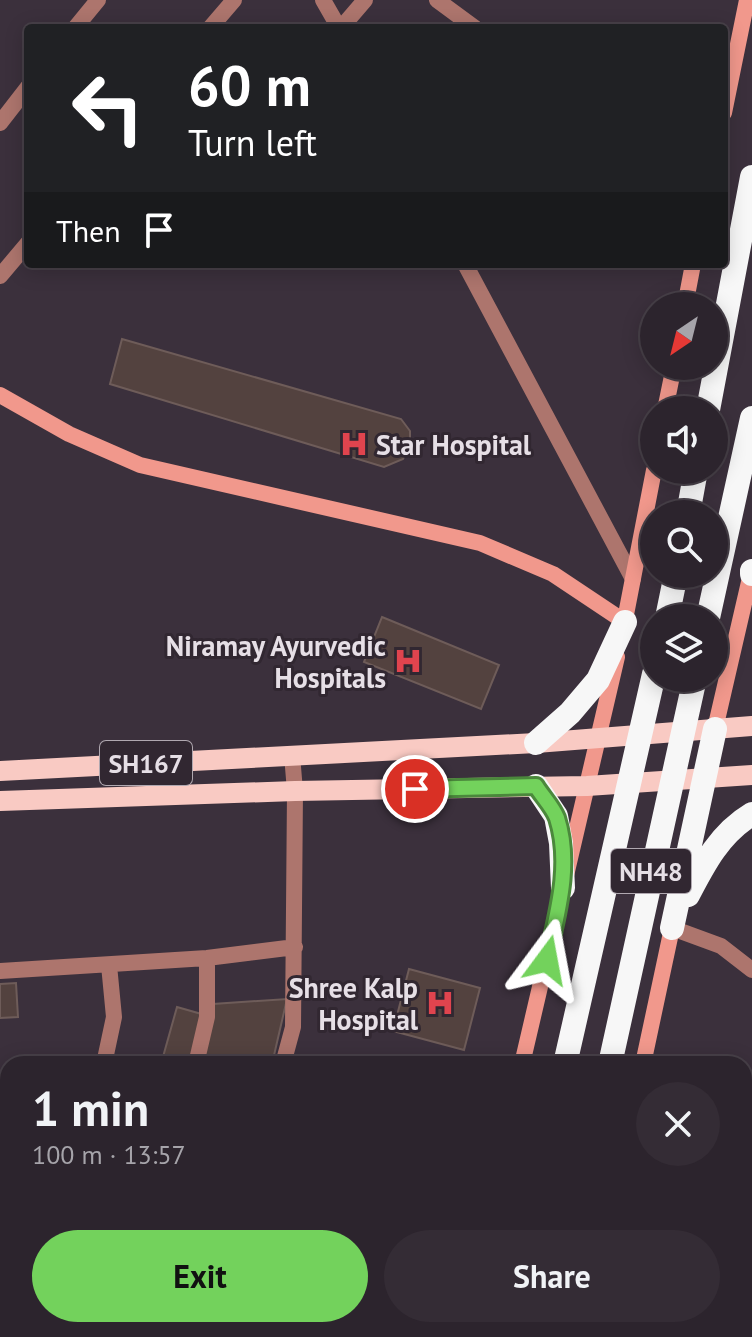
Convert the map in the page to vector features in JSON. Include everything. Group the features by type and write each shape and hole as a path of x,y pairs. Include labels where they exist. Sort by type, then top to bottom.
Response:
{"highway":[{"path":"711,396 752,177"},
{"path":"711,604 752,418"},
{"path":"536,743 570,713 598,680 625,622"},
{"name":"NH48","path":"567,1056 650,692"},
{"name":"NH48","path":"612,1056 692,692"},
{"path":"672,928 715,729"},
{"path":"536,786 556,816 563,888"},
{"path":"672,928 709,853 748,823"}],"main road":[{"path":"292,755 536,743 752,726"},
{"name":"SH167","path":"0,771 292,755"},
{"path":"0,801 295,791 587,786 752,775"}],"street":[{"path":"78,24 98,0"},
{"path":"213,24 234,0"},
{"path":"323,0 338,24"},
{"path":"344,24 365,0"},
{"path":"437,0 470,24"},
{"path":"728,93 747,0"},
{"path":"0,123 24,92"},
{"path":"0,276 24,248"},
{"path":"467,268 633,579"},
{"path":"688,292 692,268"},
{"path":"0,395 69,434 140,465 480,543 553,574 625,622"},
{"path":"524,1056 625,622 651,484"},
{"path":"715,729 752,572"},
{"path":"285,1056 293,1027 295,947 295,791 292,755"},
{"path":"645,1056 672,928 721,946 752,970"},
{"path":"0,971 207,958 295,947"},
{"path":"198,1056 207,1017 207,958"},
{"path":"106,1056 114,1017 109,965"}],"building":[{"path":"122,339 401,419 410,431 410,444 403,459 384,467 110,384"},
{"path":"382,617 499,665 481,709 364,662"},
{"path":"409,969 480,988 464,1050 393,1031"},
{"path":"16,983 18,1017 0,1018 0,984"},
{"path":"287,999 274,1056 201,1056 213,1004"},
{"path":"177,1007 205,1015 193,1056 163,1056"}],"place":[{"name":"Star Hospital","path":"354,444"},
{"name":"Niramay Ayurvedic Hospitals","path":"408,661"},
{"name":"Shree Kalp Hospital","path":"440,1003"}],"route":[{"path":"415,789 536,786 556,816 561,843 563,888 547,960"}]}
